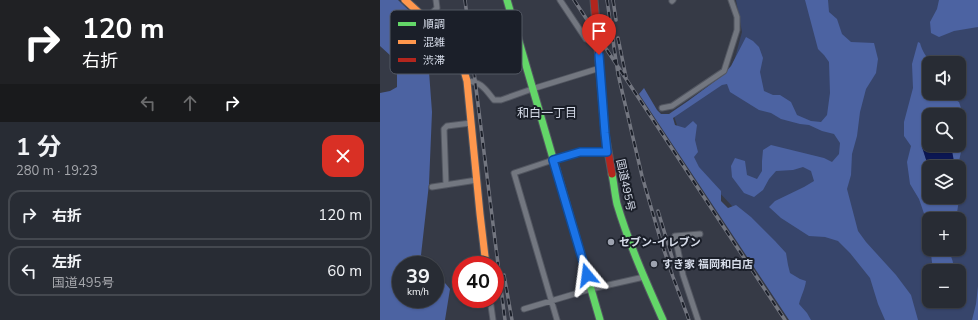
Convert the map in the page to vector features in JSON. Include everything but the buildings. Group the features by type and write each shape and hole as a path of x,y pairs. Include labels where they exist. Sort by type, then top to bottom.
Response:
{"main road":[{"path":"405,0 416,10"},
{"path":"507,0 510,10"},
{"name":"国道495号","path":"594,0 607,152 617,203 644,277 663,320"},
{"path":"522,53 600,320"},
{"path":"465,74 467,81 485,256"}],"street":[{"path":"436,0 438,8 436,10"},
{"path":"560,0 586,39 598,41"},
{"path":"662,108 672,106 724,71 737,30 737,17 731,0"},
{"path":"467,81 475,81 482,85 494,100 501,100 600,68"},
{"path":"446,185 444,129 447,126 471,123"},
{"path":"557,320 514,173 580,152 607,152"},
{"path":"432,187 477,180"},
{"path":"698,320 683,275 675,236 700,234"},
{"path":"524,309 591,289 644,277"},
{"path":"491,308 493,320"}],"shaded area":[{"path":"380,0 398,0 408,10 390,10 390,55 380,46"},
{"path":"736,0 978,0 978,320 807,320 793,298 776,253 688,159 673,113 726,79 735,58 742,32"},
{"path":"805,0 828,0 829,12 837,19 842,34 851,42 874,43 878,59 876,73 866,89 860,112 857,136 852,154 851,175 847,189 858,231 896,275 911,295 918,320 885,320 878,304 870,278 850,253 838,241 825,237 809,236 781,218 769,207 775,201 814,181 811,171 803,167 793,170 776,171 769,179 763,190 754,197 744,193 732,177 731,166 735,158 745,161 747,175 757,179 762,171 763,150 771,145 824,158 832,162 839,154 840,143 834,134 822,131 809,125 781,119 771,113 759,110 730,92 727,84 722,85 673,118 675,125 685,128 693,121 697,125 695,140 698,152 694,157 699,167 721,191 721,201 728,208 736,205 751,217 786,253 790,273 806,281 799,304 811,320 789,320 639,94 644,88 657,110 661,114 669,114 722,76 731,66 746,37 759,47 763,58 760,72 764,91 773,95 780,95 791,102 797,115 811,121 821,122 827,115 830,93 829,62 818,49"},
{"path":"939,0 978,0 978,27 954,31 939,37 931,33 930,22 937,9"},
{"path":"918,42 920,43 926,56 922,56 922,100 956,100 959,102 961,108 922,108 922,152 924,152 926,160 922,160 922,204 958,204 957,212 923,212 919,199 910,184 907,162 911,146 904,136 904,122 913,88 912,64"},
{"path":"397,74 429,74 432,112 429,184 422,256 392,256 392,308 444,308 444,282 450,289 445,320 380,320 380,93 390,91 397,87"},
{"path":"924,152 952,152 954,160 926,160"},
{"path":"951,152 961,152 959,160 951,160"},
{"path":"931,256 951,256 953,264 932,264"},
{"path":"978,286 978,320 972,320 976,304"}],"railway":[{"path":"465,0 466,10"},
{"path":"574,0 785,320"},
{"path":"607,0 618,74 642,176 660,238 689,320"},
{"path":"613,0 616,20"},
{"path":"618,38 626,77"},
{"path":"474,74 505,320"},
{"path":"658,211 672,257"},
{"path":"504,275 512,320"}],"traffic: fast":[{"path":"507,0 510,10"},
{"path":"522,52 600,320"},
{"path":"612,174 617,204 627,234 663,320"}],"traffic: slow":[{"path":"405,0 416,10"},
{"path":"465,74 467,81 485,256"}],"traffic: jam":[{"path":"594,0 605,133 612,174"}],"place":[{"name":"セブン-イレブン","path":"611,242"},
{"name":"すき家 福岡和白店","path":"654,264"}],"district":[{"name":"和白一丁目","path":"547,113"}],"route":[{"path":"587,275 553,160 580,152 607,152 599,55"}]}
